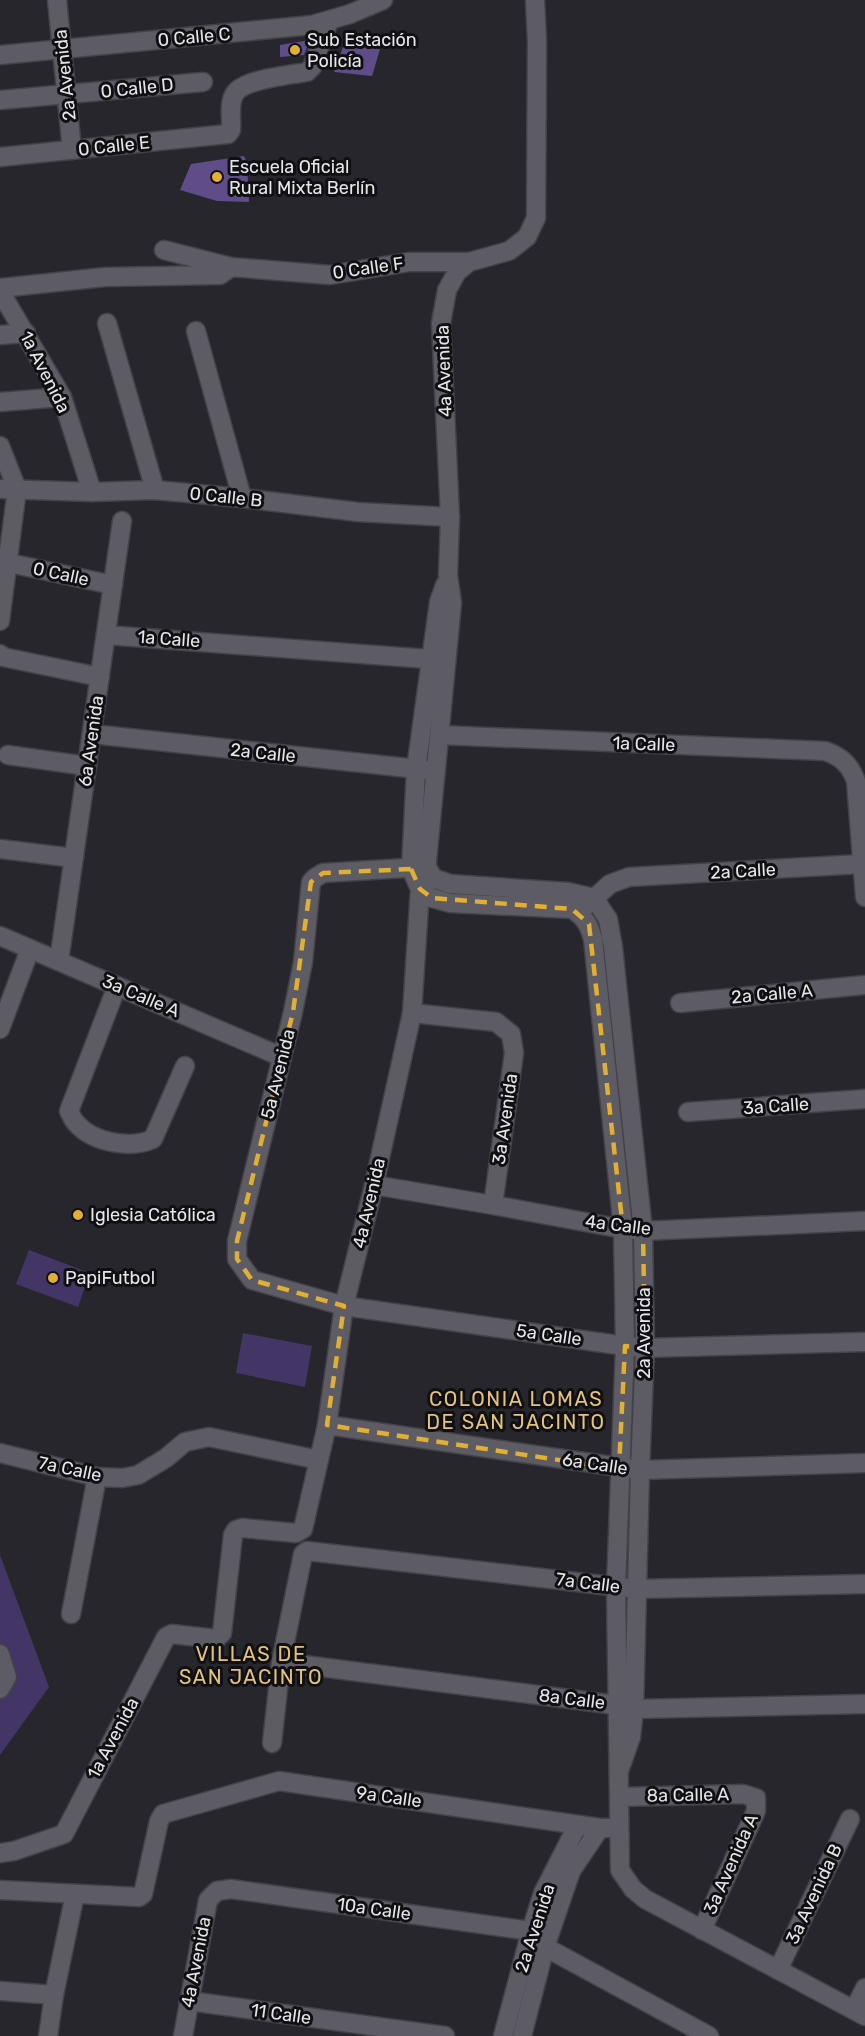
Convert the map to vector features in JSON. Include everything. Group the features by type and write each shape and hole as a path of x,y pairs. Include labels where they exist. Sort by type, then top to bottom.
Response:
{"street":[{"name":"2a Avenida","path":"57,0 72,150"},
{"name":"0 Calle C","path":"0,55 312,26 383,0"},
{"path":"469,262 509,251 527,237 536,218 537,42 535,0"},
{"name":"0 Calle E","path":"0,157 228,134 231,130 231,105 236,93 244,86 258,81 307,72 312,67 329,21"},
{"name":"0 Calle D","path":"0,100 203,82"},
{"name":"0 Calle F","path":"164,250 231,267 330,275 409,262 469,262"},
{"name":"4a Avenida","path":"222,1633 233,1535 236,1530 242,1528 301,1532 303,1529 327,1425 344,1306 374,1185 412,1013 424,873 425,770 439,660 452,603 448,575 450,517 441,323 447,290 457,272 469,262"},
{"name":"0 Calle F","path":"0,290 105,277 220,275 231,267"},
{"name":"1a Avenida","path":"0,290 62,397 92,492"},
{"path":"107,323 155,490"},
{"path":"196,331 242,498"},
{"path":"0,335 26,333"},
{"path":"0,402 62,397"},
{"path":"0,446 9,489 9,563 0,621"},
{"name":"0 Calle B","path":"9,489 92,492 155,490 358,512 450,517"},
{"name":"6a Avenida","path":"59,961 122,520"},
{"name":"0 Calle","path":"9,563 113,585"},
{"name":"1a Calle","path":"106,634 439,660"},
{"path":"0,654 3,657 100,677"},
{"name":"4a Avenida","path":"425,770 440,735 439,660"},
{"name":"2a Calle","path":"92,734 425,770"},
{"name":"1a Calle","path":"440,735 825,751 837,755 845,762 852,770 856,781 862,864"},
{"path":"8,755 87,766"},
{"path":"0,849 74,858"},
{"path":"862,864 865,897"},
{"name":"2a Calle","path":"579,913 610,884 629,878 862,864"},
{"name":"5a Avenida","path":"243,1269 237,1259 237,1241 303,962 311,882 323,873 424,873"},
{"path":"424,873 450,884 568,892 594,898"},
{"path":"424,873 432,898 450,903 572,909 579,913"},
{"name":"2a Avenida","path":"594,898 608,920 613,947 643,1231 645,1348 634,1709 631,1737 619,1771"},
{"name":"2a Avenida","path":"579,913 589,924 593,939 622,1229 625,1346 616,1587 620,1870 633,1890 645,1899 702,1930"},
{"name":"3a Calle A","path":"0,936 282,1057"},
{"path":"0,1029 30,949"},
{"name":"2a Calle A","path":"680,1003 865,985"},
{"path":"117,986 69,1110 75,1122 87,1133 124,1144 143,1144 153,1139 185,1066"},
{"name":"3a Avenida","path":"412,1013 496,1022 511,1034 514,1053 494,1204"},
{"name":"3a Calle","path":"688,1112 865,1099"},
{"name":"4a Calle","path":"374,1185 643,1231 865,1221"},
{"name":"5a Calle","path":"243,1269 252,1280 344,1306 625,1346 645,1348 865,1342"},
{"name":"6a Calle","path":"327,1425 620,1469 865,1463"},
{"name":"7a Calle","path":"0,1453 97,1477 122,1478 138,1475 166,1458 185,1442 209,1437 319,1460"},
{"path":"71,1614 97,1477"},
{"name":"7a Calle","path":"281,1662 303,1554 312,1550 637,1589 865,1584"},
{"name":"1a Avenida","path":"0,1853 14,1851 64,1834 166,1637 172,1634 216,1639 222,1633"},
{"path":"0,1654 7,1677 0,1689"},
{"path":"272,1743 281,1662"},
{"name":"8a Calle","path":"281,1662 634,1709 865,1704"},
{"name":"9a Calle","path":"75,1894 139,1897 143,1894 159,1821 163,1814 279,1781 600,1828 619,1828"},
{"name":"8a Calle A","path":"619,1797 743,1794 756,1798"},
{"name":"3a Avenida A","path":"702,1930 756,1811 756,1798"},
{"name":"3a Avenida B","path":"778,1970 850,1819"},
{"name":"2a Avenida","path":"503,2036 543,1893 574,1832 580,1825"},
{"name":"2a Avenida","path":"522,2036 545,1947 571,1871 600,1828"},
{"name":"10a Calle","path":"217,1891 231,1889 531,1931"},
{"path":"0,1890 75,1894 48,2036"},
{"name":"4a Avenida","path":"183,2036 208,1900 217,1891"},
{"path":"702,1930 860,2013 865,1988"},
{"path":"545,1947 709,2036"},
{"path":"0,1991 54,1995"},
{"name":"11 Calle","path":"189,2001 445,2036"}],"highlighted area":[{"path":"411,869 420,889 432,898 572,909 589,924 623,1229 643,1231 645,1348 625,1346 619,1469 327,1425 344,1306 252,1280 237,1259 237,1241 293,1012 311,882 323,873"}],"shaded area":[{"name":"PapiFutbol","path":"29,1250 90,1273 78,1307 16,1284"},
{"path":"243,1333 312,1346 305,1387 236,1373"},
{"path":"0,1555 49,1687 0,1755"}],"building":[{"path":"348,33 383,39 372,76 334,72"},
{"name":"Sub Estación Policía","path":"310,40 304,55 280,57 280,45"},
{"name":"Escuela Oficial Rural Mixta Berlín","path":"244,156 247,163 249,202 217,201 180,190 191,164"}],"place":[{"name":"Sub Estación Policía","path":"295,50"},
{"name":"Escuela Oficial Rural Mixta Berlín","path":"217,177"},
{"name":"Iglesia Católica","path":"78,1215"},
{"name":"PapiFutbol","path":"53,1278"}],"district":[{"name":"COLONIA LOMAS DE SAN JACINTO","path":"516,1410"},
{"name":"VILLAS DE SAN JACINTO","path":"251,1666"}]}
